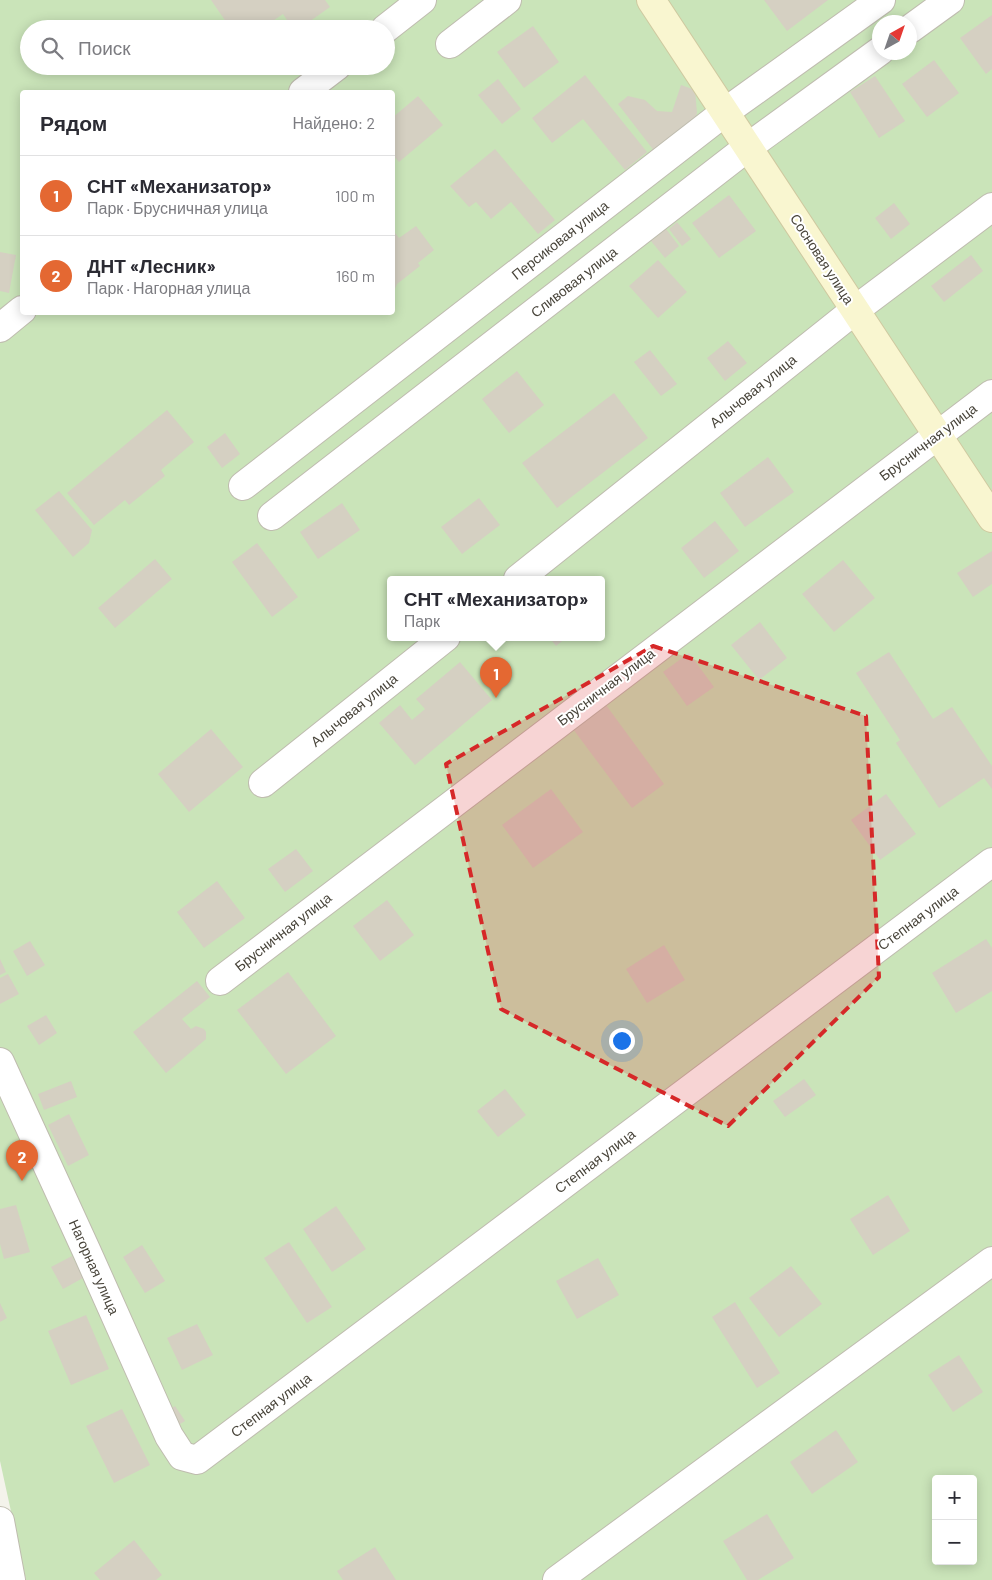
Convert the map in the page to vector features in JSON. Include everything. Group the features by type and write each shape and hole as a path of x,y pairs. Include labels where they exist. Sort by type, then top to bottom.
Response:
{"street":[{"path":"395,21 422,0"},
{"path":"450,44 508,0"},
{"name":"Сосновая улица","path":"651,0 992,518"},
{"name":"Персиковая улица","path":"243,486 725,112 881,0"},
{"path":"917,24 950,0"},
{"name":"Сливовая улица","path":"272,516 748,147 872,57"},
{"path":"306,90 325,75"},
{"name":"Алычовая улица","path":"522,576 855,310 992,207"},
{"path":"0,328 20,312"},
{"name":"Брусничная улица","path":"220,981 992,394"},
{"name":"Алычовая улица","path":"263,783 441,641"},
{"name":"Степная улица","path":"197,1460 992,862"},
{"name":"Нагорная улица","path":"0,1062 169,1436 182,1456 197,1460"},
{"path":"557,1580 992,1261"},
{"path":"0,1521 11,1580"}],"highlighted area":[{"path":"653,646 866,716 879,977 728,1126 501,1009 446,764"}],"green space":[{"path":"0,0 992,0 992,1580 26,1580 0,1461"}],"building":[{"path":"211,0 325,0 330,7 312,20 287,20 283,14 274,20 225,20"},
{"path":"764,0 828,0 787,31"},
{"path":"992,15 992,69 986,74 960,38"},
{"path":"533,26 559,62 524,88 497,52"},
{"path":"934,60 959,93 927,117 902,84"},
{"path":"585,75 647,152 625,170 583,119 552,143 532,118"},
{"path":"875,76 905,121 879,138 850,92"},
{"path":"498,79 521,109 502,124 478,95"},
{"path":"681,85 695,90 697,113 694,120 655,152 618,104 628,96 645,100 657,111 672,112"},
{"path":"418,96 443,125 399,162 395,157 395,115"},
{"path":"495,149 555,220 538,234 511,202 491,219 476,202 469,207 450,186"},
{"path":"729,195 756,231 719,258 692,223"},
{"path":"894,203 910,224 891,239 875,218"},
{"path":"677,222 691,239 682,246 669,229"},
{"path":"416,226 434,250 418,263 420,266 397,284 395,289 395,233 399,238"},
{"path":"666,229 679,246 665,258 651,241"},
{"path":"0,252 16,255 9,293 0,291"},
{"path":"971,255 983,271 944,302 931,286"},
{"path":"658,260 687,292 658,318 629,286"},
{"path":"728,341 747,363 725,381 707,358"},
{"path":"650,350 677,384 661,396 634,362"},
{"path":"517,371 544,405 509,433 482,399"},
{"path":"614,393 648,438 557,508 522,463"},
{"path":"167,410 194,442 161,470 165,476 129,505 125,500 94,525 67,493"},
{"path":"225,433 240,454 222,468 207,447"},
{"path":"768,457 794,492 745,527 720,493"},
{"path":"59,491 92,530 89,543 73,557 35,510"},
{"path":"479,498 500,525 462,554 441,527"},
{"path":"342,503 360,530 318,559 300,532"},
{"path":"715,521 739,551 704,578 681,548"},
{"path":"257,543 298,597 272,617 232,562"},
{"path":"992,551 992,584 973,597 957,573"},
{"path":"155,559 172,579 115,628 98,608"},
{"path":"843,560 875,598 834,632 802,594"},
{"path":"760,622 787,658 759,680 731,645"},
{"path":"552,641 562,641 556,646"},
{"path":"889,652 933,719 952,707 992,766 992,789 984,778 939,808 896,743 900,740 856,673"},
{"path":"689,653 714,687 687,706 663,672"},
{"path":"460,662 492,700 415,765 379,723 400,705 412,720 425,709 416,699"},
{"path":"606,705 664,784 632,808 573,729"},
{"path":"211,729 243,767 189,812 158,774"},
{"path":"551,789 583,832 533,868 502,825"},
{"path":"886,794 916,834 880,860 851,820"},
{"path":"296,849 313,871 285,892 268,869"},
{"path":"217,881 245,918 204,948 177,912"},
{"path":"387,900 414,935 380,961 353,926"},
{"path":"986,939 992,948 992,991 956,1013 932,973"},
{"path":"30,941 45,965 27,976 13,951"},
{"path":"664,945 685,980 647,1003 626,969"},
{"path":"0,959 6,972 0,975"},
{"path":"288,972 336,1036 286,1074 237,1010"},
{"path":"8,974 19,994 0,1004 0,978"},
{"path":"197,981 210,997 182,1019 191,1029 196,1026 204,1029 206,1039 166,1073 133,1032"},
{"path":"46,1015 57,1033 39,1045 27,1026"},
{"path":"804,1079 816,1095 785,1117 773,1101"},
{"path":"71,1081 77,1097 44,1110 38,1094"},
{"path":"505,1089 526,1115 498,1137 477,1111"},
{"path":"69,1114 89,1155 68,1166 48,1125"},
{"path":"888,1195 910,1231 873,1255 850,1219"},
{"path":"16,1205 30,1252 4,1259 0,1244 0,1209"},
{"path":"336,1206 366,1249 332,1272 303,1229"},
{"path":"289,1242 332,1307 307,1323 264,1258"},
{"path":"142,1245 165,1281 145,1293 123,1257"},
{"path":"72,1256 83,1278 63,1289 51,1267"},
{"path":"598,1258 619,1295 577,1319 556,1281"},
{"path":"791,1266 822,1304 779,1337 749,1298"},
{"path":"735,1302 780,1373 757,1388 712,1317"},
{"path":"0,1303 7,1318 0,1322"},
{"path":"86,1315 109,1369 71,1385 48,1331"},
{"path":"197,1324 213,1355 182,1370 167,1338"},
{"path":"959,1355 983,1392 953,1412 928,1375"},
{"path":"175,1406 185,1421 173,1428 164,1413"},
{"path":"122,1409 150,1465 114,1483 86,1426"},
{"path":"836,1430 858,1462 812,1494 790,1462"},
{"path":"767,1514 794,1558 758,1580 747,1580 723,1541"},
{"path":"134,1540 162,1575 156,1580 100,1580 94,1573"},
{"path":"375,1547 396,1580 343,1580 337,1571"}],"place":[{"name":"СНТ «Механизатор»","path":"496,698"},
{"name":"ДНТ «Лесник»","path":"22,1181"}]}
